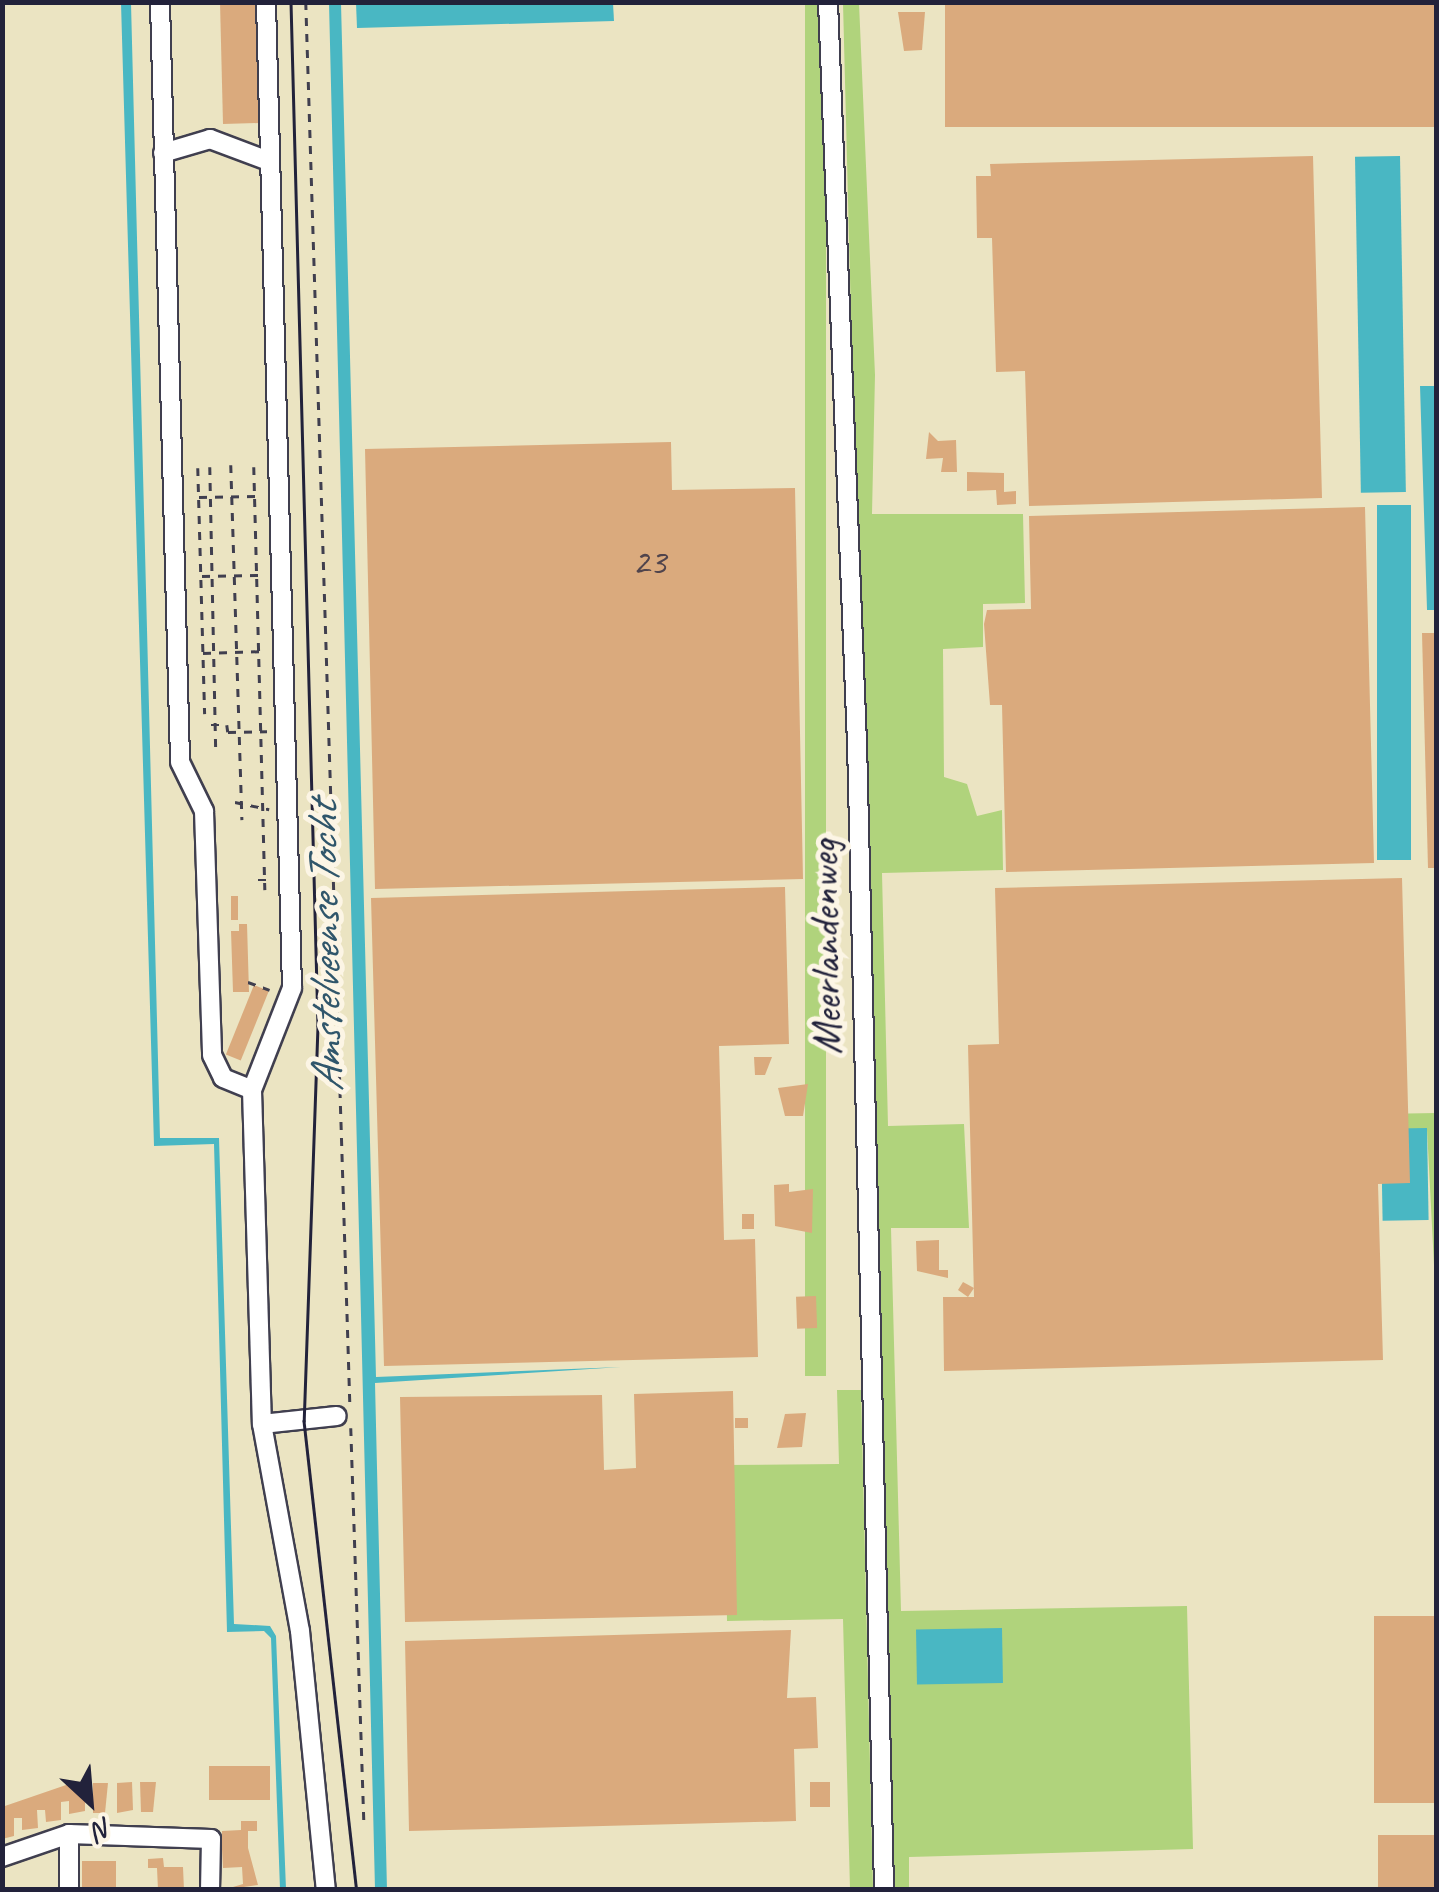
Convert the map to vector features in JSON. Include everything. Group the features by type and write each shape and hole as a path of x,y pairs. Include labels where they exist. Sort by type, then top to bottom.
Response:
{"street":[{"path":"160,2 180,762 204,811 212,1055 223,1078 252,1090"},
{"path":"266,2 266,160 292,988 252,1090 262,1424 300,1631 326,1890"},
{"name":"Meerlandenweg","path":"828,2 857,742 884,1890"},
{"path":"163,153 210,139 266,160"},
{"path":"262,1424 338,1416"},
{"path":"2,1858 69,1834 211,1839 210,1890"},
{"path":"69,1834 69,1890"}],"path":[{"path":"306,2 364,1826"},
{"path":"231,465 242,820"},
{"path":"254,466 265,890"},
{"path":"210,467 216,750"},
{"path":"198,468 205,714"},
{"path":"190,552 201,552"},
{"path":"202,576 274,574"},
{"path":"192,630 203,630"},
{"path":"204,654 276,651"},
{"path":"199,705 205,705"},
{"path":"213,725 238,731 278,730"},
{"path":"234,802 264,809 281,808"},
{"path":"258,880 283,881"}],"green space":[{"path":"805,3 826,3 826,1376 805,1376"},
{"path":"843,3 859,3 875,375 872,514 1023,514 1025,603 983,604 983,647 943,649 944,777 967,784 977,816 1002,810 1003,870 882,873 888,1126 964,1124 969,1228 891,1228 901,1611 1187,1606 1193,1849 909,1857 909,1890 891,1889"},
{"path":"1436,1113 1436,1304 1427,1129 1381,1129 1380,1114"},
{"path":"837,1390 861,1390 873,1889 850,1889 843,1619 727,1621 725,1465 839,1464"}],"water":[{"path":"121,3 131,3 160,1138 219,1138 234,1624 270,1626 276,1636 286,1889 280,1889 271,1638 264,1631 227,1632 214,1144 154,1146"},
{"path":"329,3 341,3 376,1377 621,1367 375,1383 387,1890 375,1889"},
{"path":"356,3 613,3 614,21 357,28"},
{"path":"1400,156 1406,492 1361,493 1355,157"},
{"path":"1420,386 1436,386 1436,610 1427,610"},
{"path":"1377,505 1411,505 1411,860 1377,860"},
{"path":"1427,1128 1429,1220 1383,1221 1381,1129"},
{"path":"1002,1628 1003,1683 917,1684 916,1630"}],"building":[{"path":"220,2 263,2 266,119 259,123 223,124"},
{"path":"945,2 1436,2 1436,127 945,127"},
{"path":"898,12 925,12 922,50 904,51"},
{"path":"1313,156 1322,498 1029,506 1025,371 996,372 992,238 977,238 976,176 991,176 990,164"},
{"path":"929,432 938,441 956,440 957,472 941,472 943,458 926,459"},
{"path":"671,442 672,490 795,488 803,879 375,889 365,449"},
{"path":"967,472 1004,473 1004,492 1016,491 1016,504 997,505 996,490 967,491"},
{"path":"1365,507 1374,863 1006,872 1002,705 990,705 984,624 987,610 1031,609 1029,516"},
{"path":"1422,633 1436,633 1436,868 1428,868"},
{"path":"1402,878 1410,1183 1378,1184 1383,1360 944,1371 943,1297 974,1297 968,1045 999,1044 995,888"},
{"path":"785,887 789,1044 719,1046 724,1240 755,1239 758,1357 384,1366 371,898"},
{"path":"231,896 238,896 238,920 231,920"},
{"path":"239,924 247,924 249,992 233,992 231,931 239,931"},
{"path":"254,985 269,991 241,1061 226,1055"},
{"path":"754,1057 772,1057 765,1075 755,1075"},
{"path":"808,1084 803,1116 785,1116 778,1088"},
{"path":"789,1184 789,1192 813,1189 812,1233 775,1226 774,1185"},
{"path":"742,1214 754,1214 754,1229 742,1229"},
{"path":"939,1240 939,1270 948,1270 948,1278 917,1271 916,1241"},
{"path":"963,1282 974,1288 968,1297 958,1290"},
{"path":"816,1296 817,1328 797,1329 796,1297"},
{"path":"733,1391 737,1615 405,1622 400,1397 602,1395 604,1470 636,1468 634,1394"},
{"path":"806,1413 802,1447 777,1448 785,1414"},
{"path":"735,1418 748,1418 748,1428 735,1428"},
{"path":"1374,1616 1436,1616 1436,1803 1374,1803"},
{"path":"791,1630 787,1698 816,1697 818,1748 794,1749 796,1821 409,1831 405,1641"},
{"path":"209,1766 270,1766 270,1800 209,1800"},
{"path":"132,1782 133,1810 117,1813 117,1783"},
{"path":"140,1782 156,1782 153,1812 141,1812"},
{"path":"810,1782 830,1782 830,1807 810,1807"},
{"path":"93,1783 108,1783 105,1813 93,1813"},
{"path":"69,1784 85,1784 85,1811 69,1814 69,1801 61,1802 61,1820 46,1822 45,1810 37,1810 38,1828 22,1830 22,1818 14,1818 14,1836 2,1839 2,1807"},
{"path":"241,1821 257,1821 257,1831 248,1831 248,1848 258,1885 223,1890 243,1884 242,1867 223,1868 222,1849 222,1831 241,1830"},
{"path":"1378,1835 1436,1835 1436,1890 1378,1890"},
{"path":"163,1858 164,1867 183,1867 184,1890 158,1890 157,1868 148,1868 148,1859"},
{"path":"82,1861 116,1861 116,1890 82,1890"}],"tram line":[{"path":"291,2 318,1026 304,1421 357,1890"}],"water label":[{"name":"Amstelveense Tocht","path":"325,947"}]}
